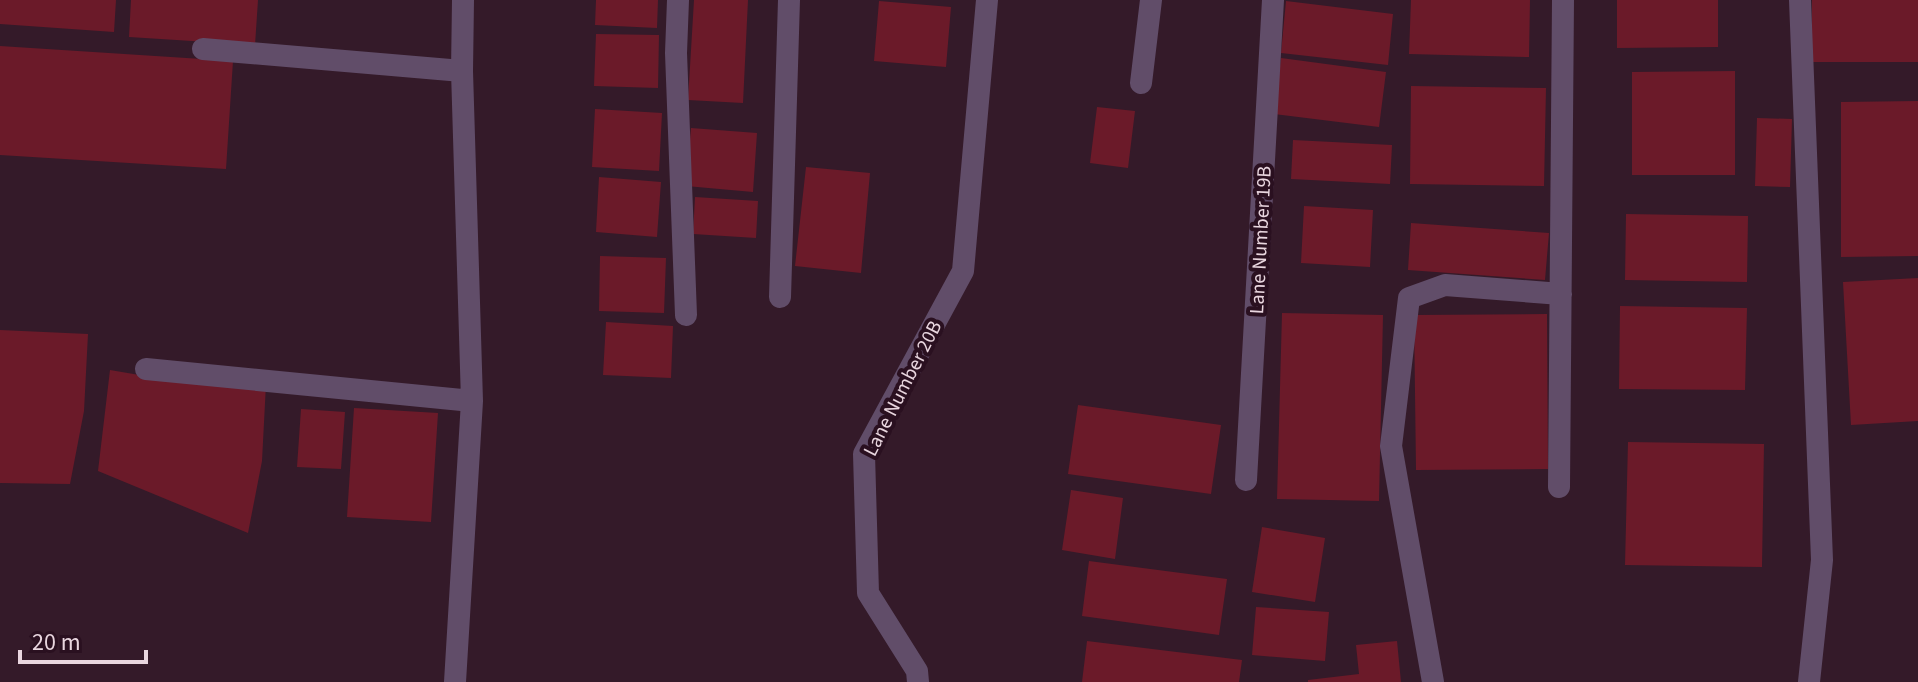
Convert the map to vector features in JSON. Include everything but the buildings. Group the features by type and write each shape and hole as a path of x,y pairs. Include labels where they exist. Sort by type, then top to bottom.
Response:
{"street":[{"path":"455,682 472,401 462,71 463,0"},
{"path":"678,0 676,53 686,315"},
{"path":"780,297 789,0"},
{"name":"Lane Number 20B","path":"923,678 868,593 864,454 963,271 987,0"},
{"path":"1141,83 1151,0"},
{"name":"Lane Number 19B","path":"1246,480 1273,0"},
{"path":"1559,487 1563,0"},
{"path":"1800,0 1822,560 1809,682"},
{"path":"203,49 462,71"},
{"path":"1433,682 1391,446 1409,298 1445,285 1561,294"},
{"path":"146,369 472,401"}]}
